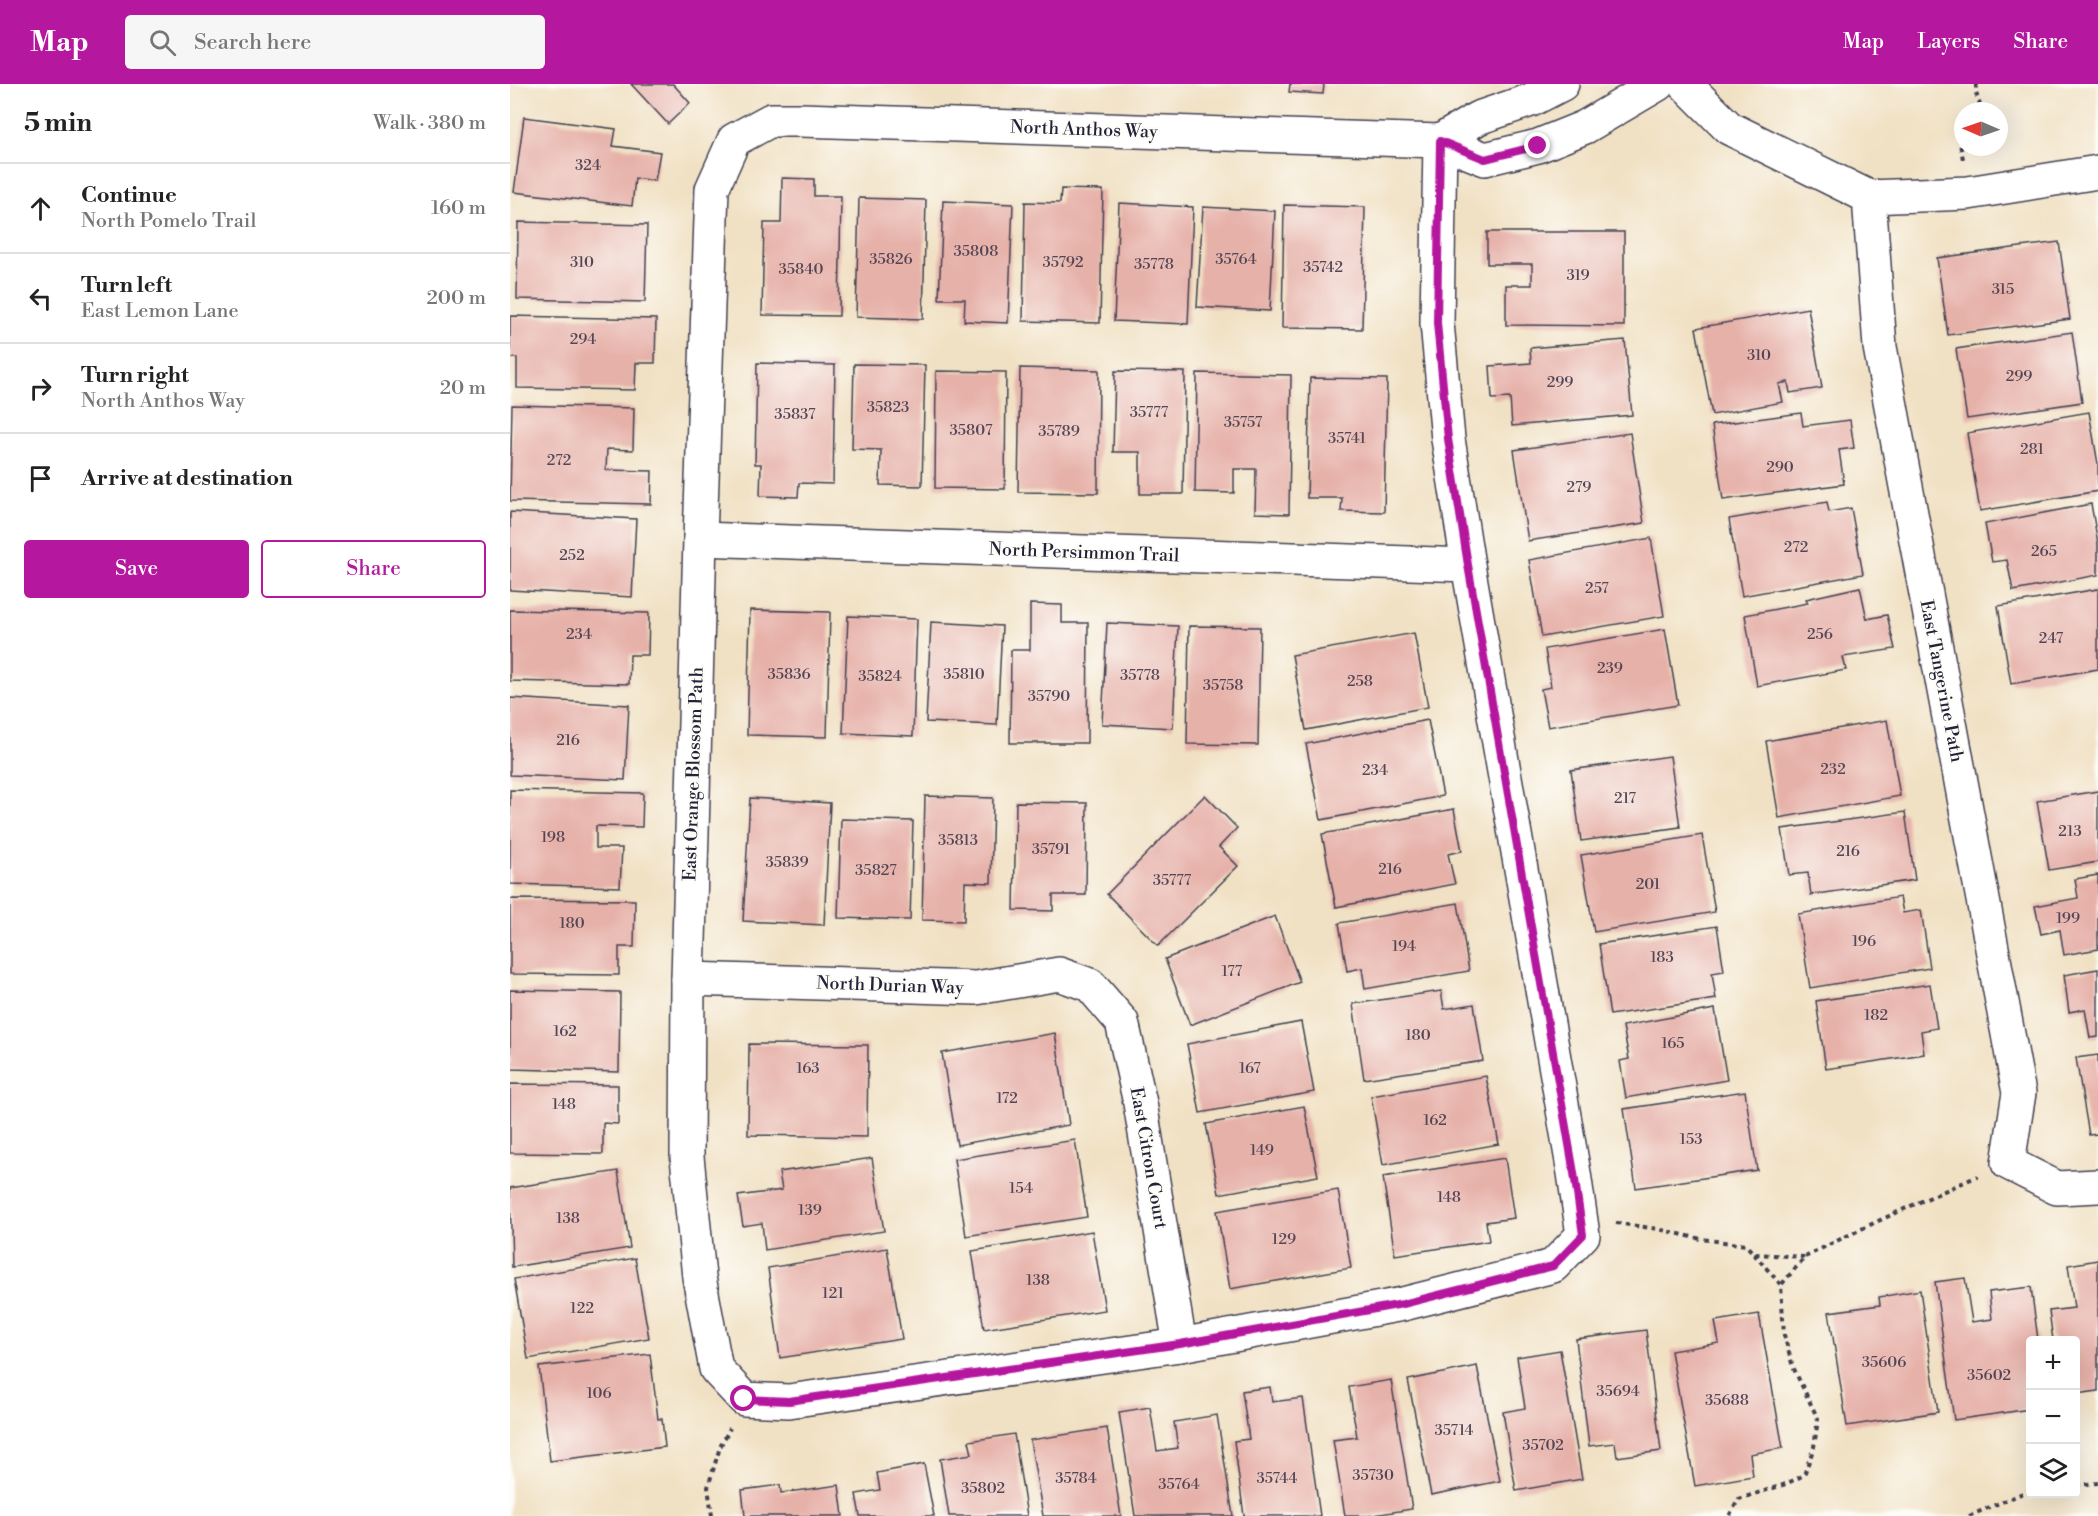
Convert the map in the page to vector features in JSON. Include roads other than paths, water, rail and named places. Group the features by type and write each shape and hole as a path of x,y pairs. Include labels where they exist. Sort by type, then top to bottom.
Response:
{"street":[{"path":"1180,1344 1403,1304 1553,1266 1583,1235 1468,565 1448,439 1437,323 1440,141 1478,118 1531,100 1562,84"},
{"name":"North Anthos Way","path":"734,140 771,120 801,120 1440,141 1485,159 1538,146 1585,127 1658,84"},
{"path":"1685,84 1729,128 1869,197 1968,193 2098,172"},
{"name":"East Orange Blossom Path","path":"734,140 712,189 688,979 687,1157 699,1277 716,1369 744,1399 789,1401 1180,1344"},
{"name":"East Tangerine Path","path":"1869,197 1880,347 2019,1093 2008,1163 2057,1188 2098,1186"},
{"name":"North Persimmon Trail","path":"700,539 1468,565"},
{"name":"North Durian Way","path":"688,979 976,988 1059,974 1090,985"},
{"name":"East Citron Court","path":"1090,985 1122,1022 1140,1102 1180,1344"}]}
